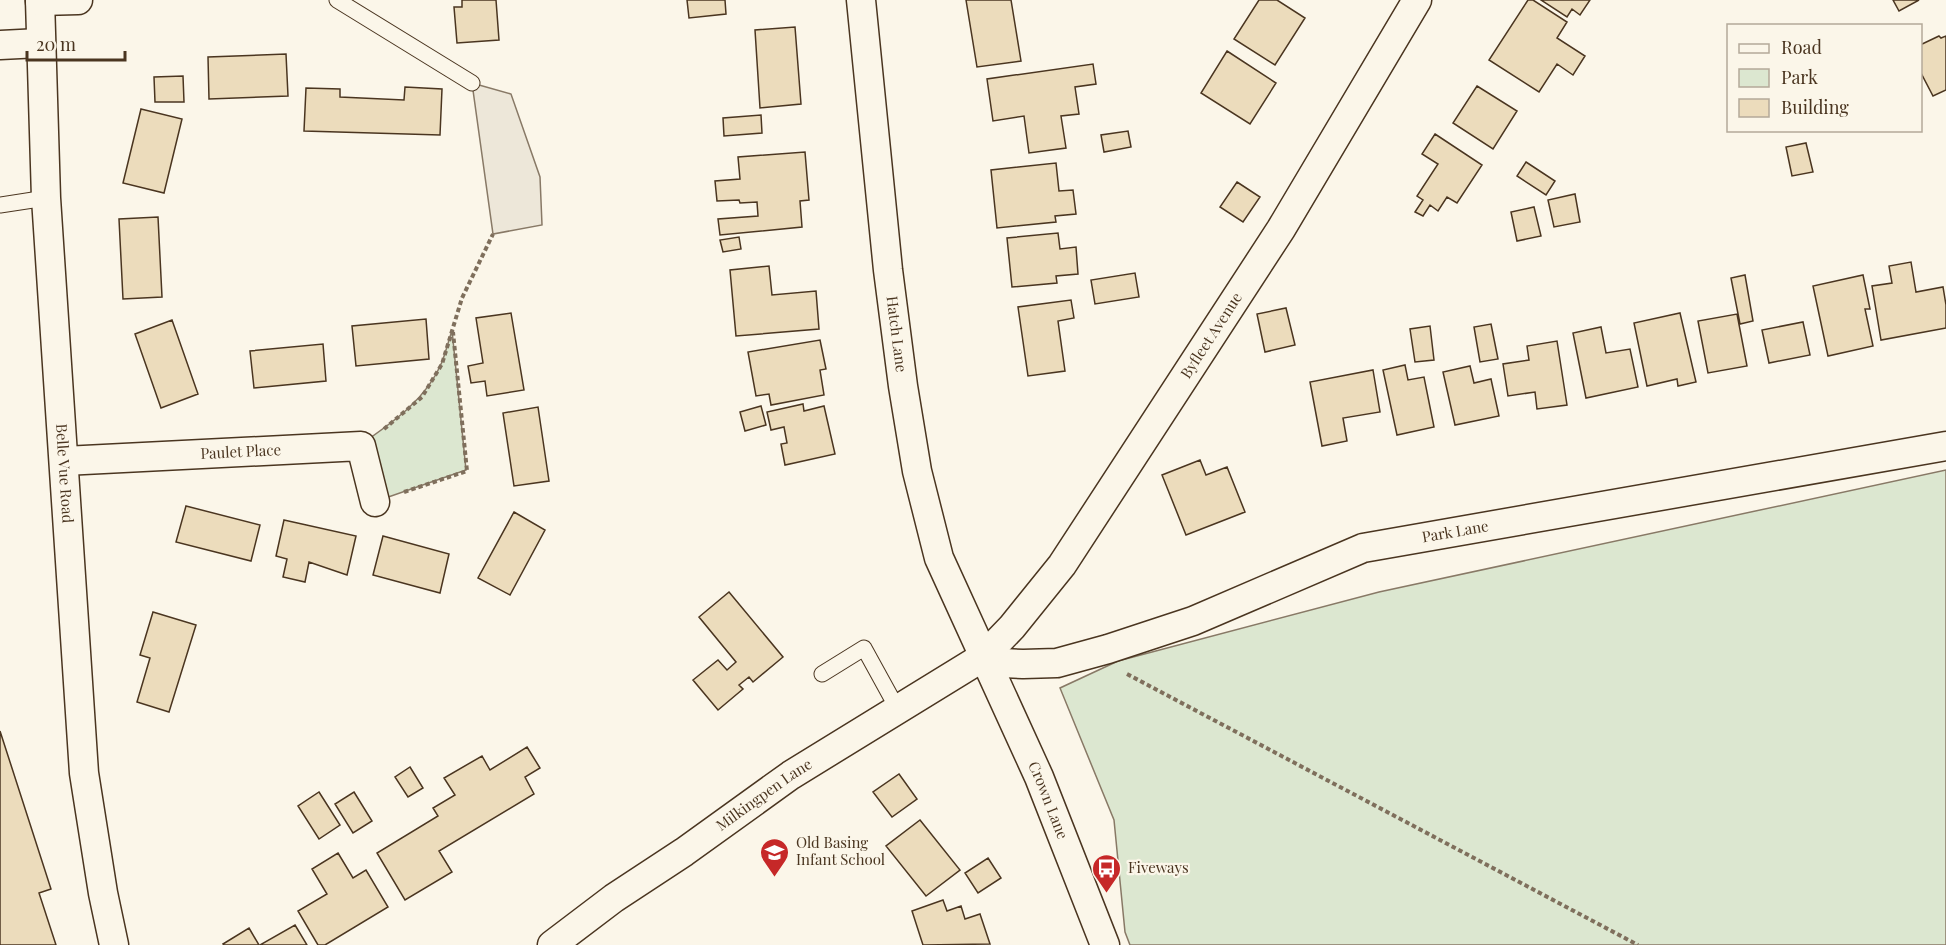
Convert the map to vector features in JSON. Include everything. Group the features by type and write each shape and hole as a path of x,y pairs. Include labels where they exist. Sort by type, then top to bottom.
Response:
{"street":[{"path":"40,1 78,0"},
{"name":"Hatch Lane","path":"861,0 888,270 917,471 939,558 983,657"},
{"name":"Byfleet Avenue","path":"983,657 1012,627 1072,550 1281,229 1418,0"},
{"name":"Belle Vue Road","path":"40,1 46,198 84,773 103,893 114,945"},
{"path":"0,45 40,43"},
{"path":"361,446 375,502"},
{"name":"Paulet Place","path":"64,461 361,446"},
{"name":"Park Lane","path":"983,657 1002,663 1057,663 1108,649 1193,621 1363,548 1946,446"},
{"name":"Milkingpen Lane","path":"552,945 614,898 684,852 791,776 897,708 983,657"},
{"name":"Crown Lane","path":"983,657 1039,777 1105,945"}],"lane":[{"path":"337,0 472,83"},
{"path":"0,205 46,198"},
{"path":"822,674 864,648 897,708"}],"path":[{"path":"361,446 422,397 442,364 462,298 493,234"},
{"path":"375,502 467,471 453,330"},
{"path":"1124,672 1638,945"}],"green space":[{"path":"452,330 466,470 374,502 360,445 396,419 418,399 442,362"},
{"path":"1946,470 1946,945 1130,945 1125,932 1114,820 1060,688 1118,661 1379,592"}],"shaded area":[{"path":"472,83 511,94 540,177 542,225 493,234"}],"building":[{"path":"462,0 496,0 499,40 457,43 454,7 462,7"},
{"path":"687,0 725,0 726,14 689,18"},
{"path":"966,0 1011,0 1021,61 977,67"},
{"path":"1259,0 1277,0 1305,18 1275,65 1234,39"},
{"path":"1528,0 1533,0 1567,22 1557,38 1585,56 1573,75 1557,64 1539,92 1489,60"},
{"path":"1541,0 1590,0 1580,15 1572,9 1567,17"},
{"path":"1893,0 1919,0 1899,11"},
{"path":"795,27 801,104 760,108 755,30"},
{"path":"1939,36 1941,38 1946,36 1946,90 1933,96 1922,75 1922,44"},
{"path":"1227,51 1276,83 1250,124 1201,93"},
{"path":"286,54 288,96 209,99 208,57"},
{"path":"1093,64 1096,84 1075,87 1079,114 1061,116 1066,148 1029,153 1024,116 993,121 987,79"},
{"path":"183,76 184,102 155,102 154,77"},
{"path":"1477,86 1517,111 1493,149 1453,123"},
{"path":"405,87 442,89 440,135 304,131 306,88 340,89 340,97 404,100"},
{"path":"141,109 182,119 164,193 123,183"},
{"path":"761,115 762,133 724,136 723,118"},
{"path":"1128,131 1131,147 1104,152 1101,135"},
{"path":"1435,134 1482,165 1457,203 1447,197 1438,211 1430,205 1423,216 1415,212 1423,200 1417,196 1438,164 1422,154"},
{"path":"1806,143 1813,172 1792,176 1786,147"},
{"path":"805,152 809,200 800,201 802,227 720,235 718,219 758,216 757,202 717,201 715,181 740,179 738,157"},
{"path":"1526,162 1555,181 1546,195 1517,176"},
{"path":"1056,163 1059,191 1073,190 1076,214 1055,216 1056,222 997,228 991,170"},
{"path":"1237,182 1260,197 1243,222 1220,207"},
{"path":"1575,194 1580,222 1554,227 1548,200"},
{"path":"1534,207 1541,236 1517,241 1511,212"},
{"path":"158,217 162,297 123,299 119,219"},
{"path":"1058,233 1060,249 1076,247 1078,274 1056,276 1057,283 1012,287 1007,238"},
{"path":"739,237 741,249 723,252 720,240"},
{"path":"1911,262 1916,292 1943,287 1946,328 1881,340 1872,286 1892,283 1889,266"},
{"path":"769,266 772,295 816,291 819,329 736,336 730,270"},
{"path":"1135,273 1139,297 1095,304 1091,280"},
{"path":"1745,275 1753,321 1740,324 1731,278"},
{"path":"1863,275 1870,309 1865,309 1873,346 1828,356 1813,286"},
{"path":"1071,300 1074,318 1058,321 1065,371 1028,376 1018,307"},
{"path":"1286,308 1295,345 1265,352 1257,314"},
{"path":"511,313 524,390 487,396 485,381 471,383 468,366 483,363 476,318"},
{"path":"1680,313 1696,382 1678,386 1677,379 1647,386 1634,323"},
{"path":"1737,314 1747,366 1708,373 1698,321"},
{"path":"426,319 429,359 356,366 352,326"},
{"path":"172,320 198,394 161,408 135,334"},
{"path":"1803,322 1810,355 1769,363 1762,330"},
{"path":"1491,324 1498,359 1480,362 1474,327"},
{"path":"1430,326 1434,360 1415,362 1410,329"},
{"path":"1601,327 1606,353 1630,349 1638,387 1586,398 1573,333"},
{"path":"820,340 826,369 820,370 824,395 771,405 769,394 756,396 748,352"},
{"path":"1557,341 1567,405 1537,409 1535,392 1508,396 1503,364 1529,360 1527,346"},
{"path":"323,344 326,381 254,388 250,351"},
{"path":"1405,365 1408,380 1424,377 1434,427 1397,435 1383,370"},
{"path":"1470,366 1474,383 1491,379 1499,416 1455,425 1443,372"},
{"path":"1373,370 1380,412 1343,418 1347,441 1322,446 1310,382"},
{"path":"803,404 804,411 824,406 835,454 785,465 781,444 787,443 784,427 771,430 767,412"},
{"path":"761,406 766,425 745,431 740,412"},
{"path":"538,407 549,481 514,486 503,413"},
{"path":"1200,460 1206,475 1227,467 1245,512 1186,535 1162,475"},
{"path":"186,506 260,525 251,561 176,542"},
{"path":"514,512 545,530 510,595 478,578"},
{"path":"284,520 356,536 347,575 309,562 305,582 283,577 287,559 276,556"},
{"path":"383,536 449,554 440,593 373,575"},
{"path":"729,592 783,657 753,682 749,677 739,685 743,689 718,710 693,680 718,660 727,670 736,662 699,617"},
{"path":"153,612 196,625 169,712 137,702 150,658 140,655"},
{"path":"0,731 51,889 39,893 56,945 0,945"},
{"path":"527,747 540,768 525,777 534,794 439,851 452,872 405,900 377,853 438,816 433,808 455,795 444,778 482,756 490,770"},
{"path":"410,767 423,788 408,797 395,777"},
{"path":"899,774 917,799 892,817 873,792"},
{"path":"319,792 340,825 319,839 298,806"},
{"path":"354,792 372,821 353,833 335,804"},
{"path":"920,820 960,870 926,896 886,846"},
{"path":"338,853 353,878 366,870 388,907 325,945 318,945 298,911 327,894 312,869"},
{"path":"988,858 1001,878 978,893 965,873"},
{"path":"943,900 947,911 961,906 965,919 980,914 990,944 923,945 912,911"},
{"path":"295,925 307,945 260,945"},
{"path":"249,928 259,945 223,944"}],"place":[{"name":"Old Basing Infant School","path":"775,878"},
{"name":"Fiveways","path":"1107,894"}]}
